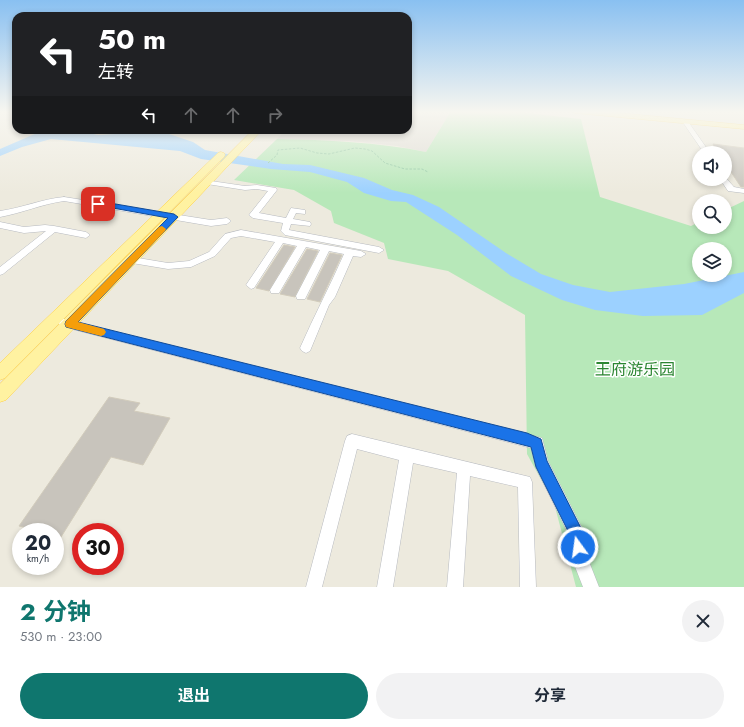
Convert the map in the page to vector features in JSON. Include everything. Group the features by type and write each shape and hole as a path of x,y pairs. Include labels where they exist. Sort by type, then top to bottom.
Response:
{"main road":[{"path":"0,395 174,217 239,138"},
{"path":"0,373 161,215 205,179 249,138"}],"street":[{"path":"205,179 245,188 257,187 272,190 253,215 307,224"},
{"path":"729,186 731,189 744,191"},
{"path":"0,214 13,212 48,201 64,199 211,223 227,221"},
{"path":"302,212 294,210 285,231 288,233 379,250"},
{"path":"0,225 24,230 45,228 54,229 86,235"},
{"path":"0,272 54,229"},
{"path":"132,260 168,266 191,264 212,254 222,240 228,236 249,233 361,254"},
{"path":"252,285 281,240"},
{"path":"275,290 303,244"},
{"path":"301,296 326,248"},
{"path":"306,348 324,303 330,297 350,252"},
{"path":"55,320 527,439 536,443 541,463 577,534 580,560 591,587"},
{"path":"314,587 352,441 525,482 528,587"},
{"path":"385,587 407,455"},
{"path":"455,587 464,468"}],"path":[{"path":"268,163 277,155 278,150 300,148 317,153 329,154 355,148 372,151 385,163 405,168 422,169 428,172"}],"shaded area":[{"path":"434,138 426,152 397,146 348,141 277,139"}],"green space":[{"name":"王府游乐园","path":"434,138 586,138 600,197 692,226 692,234 732,234 732,207 744,201 744,587 576,587 554,503 527,454 525,315 448,271 388,259 384,243 334,223 331,211 294,190 234,180 277,139 352,142 426,152"}],"water":[{"path":"25,138 182,138 193,142 205,150 283,164 310,165 364,178 392,190 413,195 439,207 506,253 541,274 573,285 610,292 694,282 732,282 732,274 744,272 744,293 702,315 643,316 595,310 562,300 511,276 457,235 406,202 391,201 364,193 347,182 310,172 271,169 201,159 180,151 51,139 22,147 0,156 0,149"}],"building":[{"path":"713,144 728,146 714,146"},
{"path":"732,146 744,148 744,187 741,187 732,174"},
{"path":"284,245 295,247 269,291 256,288"},
{"path":"307,249 318,251 295,297 280,294"},
{"path":"330,253 342,255 320,302 307,299"},
{"path":"109,397 140,403 134,411 170,418 143,465 111,457 64,532 64,523 21,523"}],"slow traffic":[{"path":"101,332 70,324 162,229"}],"route":[{"path":"98,204 174,217 70,324 527,439 536,443 541,463 577,534 578,547"}]}
